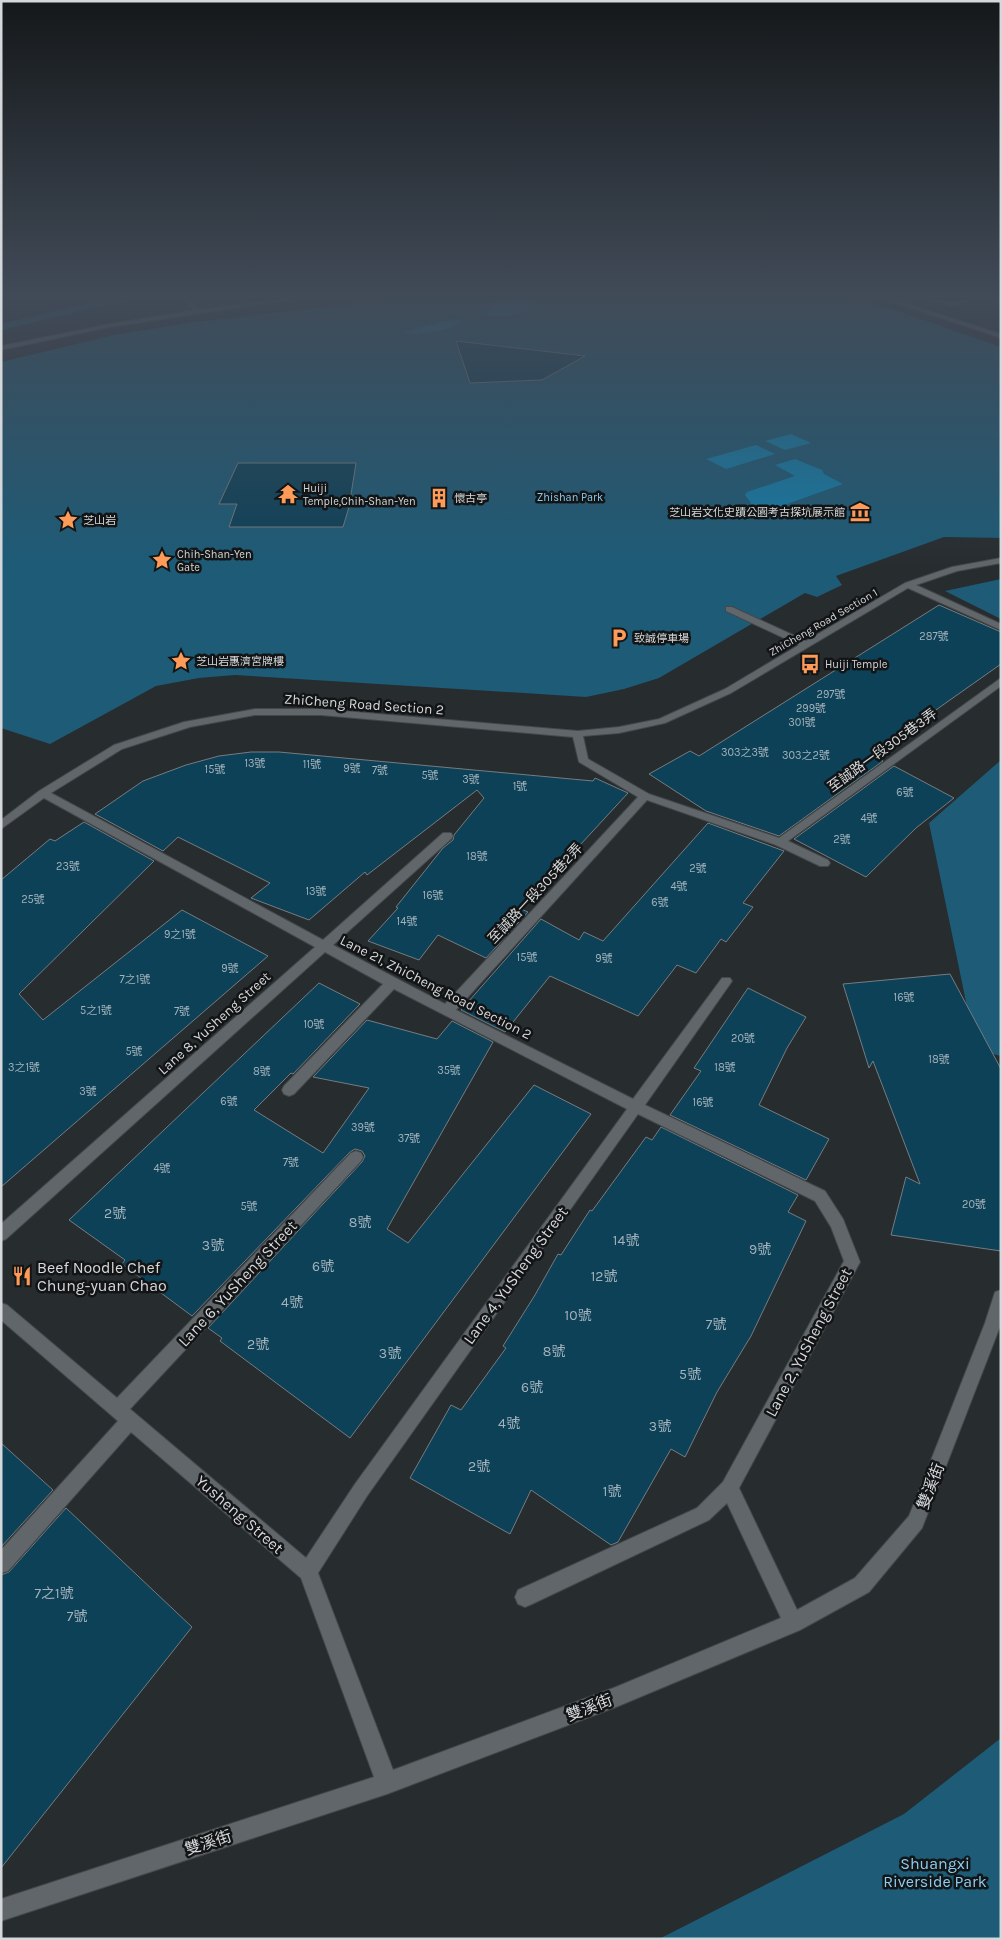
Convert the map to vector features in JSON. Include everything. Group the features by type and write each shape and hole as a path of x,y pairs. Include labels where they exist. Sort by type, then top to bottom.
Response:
{"street":[{"name":"ZhiCheng Road Section 1","path":"662,721 728,691 908,585 955,569 1001,560"},
{"path":"908,585 1001,627"},
{"path":"729,609 806,645"},
{"name":"至誠路一段305巷3弄","path":"780,842 1001,681"},
{"name":"ZhiCheng Road Section 2","path":"1,826 43,793 118,747 188,724 256,712 321,712 578,734 619,730 662,721"},
{"path":"578,734 583,760 645,796 780,842 824,863"},
{"name":"Lane 21, ZhiCheng Road Section 2","path":"43,793 392,983 636,1107 820,1196"},
{"name":"至誠路一段305巷2弄","path":"448,1010 645,796"},
{"name":"Lane 8, YuSheng Street","path":"1,1234 447,836"},
{"name":"Lane 4, YuSheng Street","path":"308,1572 361,1490 726,981"},
{"path":"289,1090 392,983"},
{"name":"Lane 6, YuSheng Street","path":"1,1564 124,1414 356,1157"},
{"name":"Lane 2, YuSheng Street","path":"525,1597 703,1514 729,1488 852,1262 838,1224 820,1196"},
{"name":"雙溪街","path":"1,1910 386,1783 616,1697 793,1623 862,1585 916,1522 993,1324 1001,1297"},
{"name":"Yusheng Street","path":"1,1310 308,1572 386,1783"},
{"path":"729,1488 793,1623"}],"green space":[{"name":"Zhishan Park","path":"1,390 1001,390 1001,538 944,537 836,576 842,585 817,597 805,593 659,678 624,689 586,697 235,675 199,678 156,686 50,744 1,728"},
{"path":"1001,579 1001,619 945,591"},
{"path":"1001,760 1001,1056 976,1050 929,823"},
{"name":"Shuangxi Riverside Park","path":"1001,1738 1001,1939 659,1939 904,1814"}],"shaded area":[{"path":"791,434 811,443 785,450 765,441"},
{"path":"756,445 775,454 726,469 706,459"},
{"path":"795,459 822,470 824,474 843,484 762,513 756,513 745,507 751,503 745,495 747,492 795,476 775,465"}],"building":[{"name":"Huiji Temple,Chih-Shan-Yen","path":"238,463 356,463 349,507 343,527 229,527 237,504 219,504"},
{"path":"939,605 1001,632 1001,664 872,755 883,761 779,836 706,811 649,774 690,751 699,756"},
{"path":"251,752 279,752 593,781 595,778 628,793 521,909 528,912 486,958 438,935 419,960 368,941 398,908 396,907 443,848 453,840 454,835 484,798 477,790 367,875 365,872 309,920 251,898 270,883 178,837 163,851 95,814 143,781 186,765 219,756"},
{"path":"894,766 954,798 916,828 866,877 794,839"},
{"path":"84,822 154,861 19,994 43,1020 182,910 268,956 1,1187 1,880 50,839 55,841"},
{"path":"708,823 784,851 743,903 753,907 726,942 721,939 696,973 677,965 638,1016 550,976 505,1032 461,1010 541,919 579,940 584,932 603,941"},
{"path":"950,974 1001,1069 1001,1251 891,1235 906,1177 920,1184 873,1061 869,1068 843,984"},
{"path":"319,983 360,1004 293,1074 291,1073 254,1110 323,1153 369,1088 313,1077 367,1020 437,1039 452,1021 493,1042 387,1229 408,1243 534,1085 591,1114 350,1438 220,1341 222,1338 208,1328 362,1162 365,1156 362,1151 355,1149 350,1152 192,1316 122,1264 125,1260 69,1220"},
{"path":"748,988 806,1017 787,1048 759,1105 829,1139 806,1180 670,1115 701,1071 694,1068"},
{"path":"661,1127 798,1195 788,1212 806,1221 751,1336 717,1392 685,1457 671,1449 618,1542 611,1545 531,1490 510,1534 410,1478 451,1405 461,1410 506,1348 503,1346 558,1254 561,1255 590,1210 592,1211 646,1137 652,1140"},
{"path":"1,1443 53,1490 1,1547"},
{"path":"66,1508 192,1627 1,1868 1,1575 9,1572"}],"place":[{"name":"Huiji Temple,Chih-Shan-Yen","path":"288,494"},
{"name":"懷古亭","path":"439,498"},
{"name":"芝山岩文化史蹟公園考古探坑展示館","path":"860,512"},
{"name":"芝山岩","path":"68,520"},
{"name":"Chih-Shan-Yen Gate","path":"162,560"},
{"name":"致誠停車場","path":"619,638"},
{"name":"芝山岩惠濟宮牌樓","path":"181,661"},
{"name":"Huiji Temple","path":"810,664"},
{"name":"Beef Noodle Chef Chung-yuan Chao","path":"22,1276"}]}
